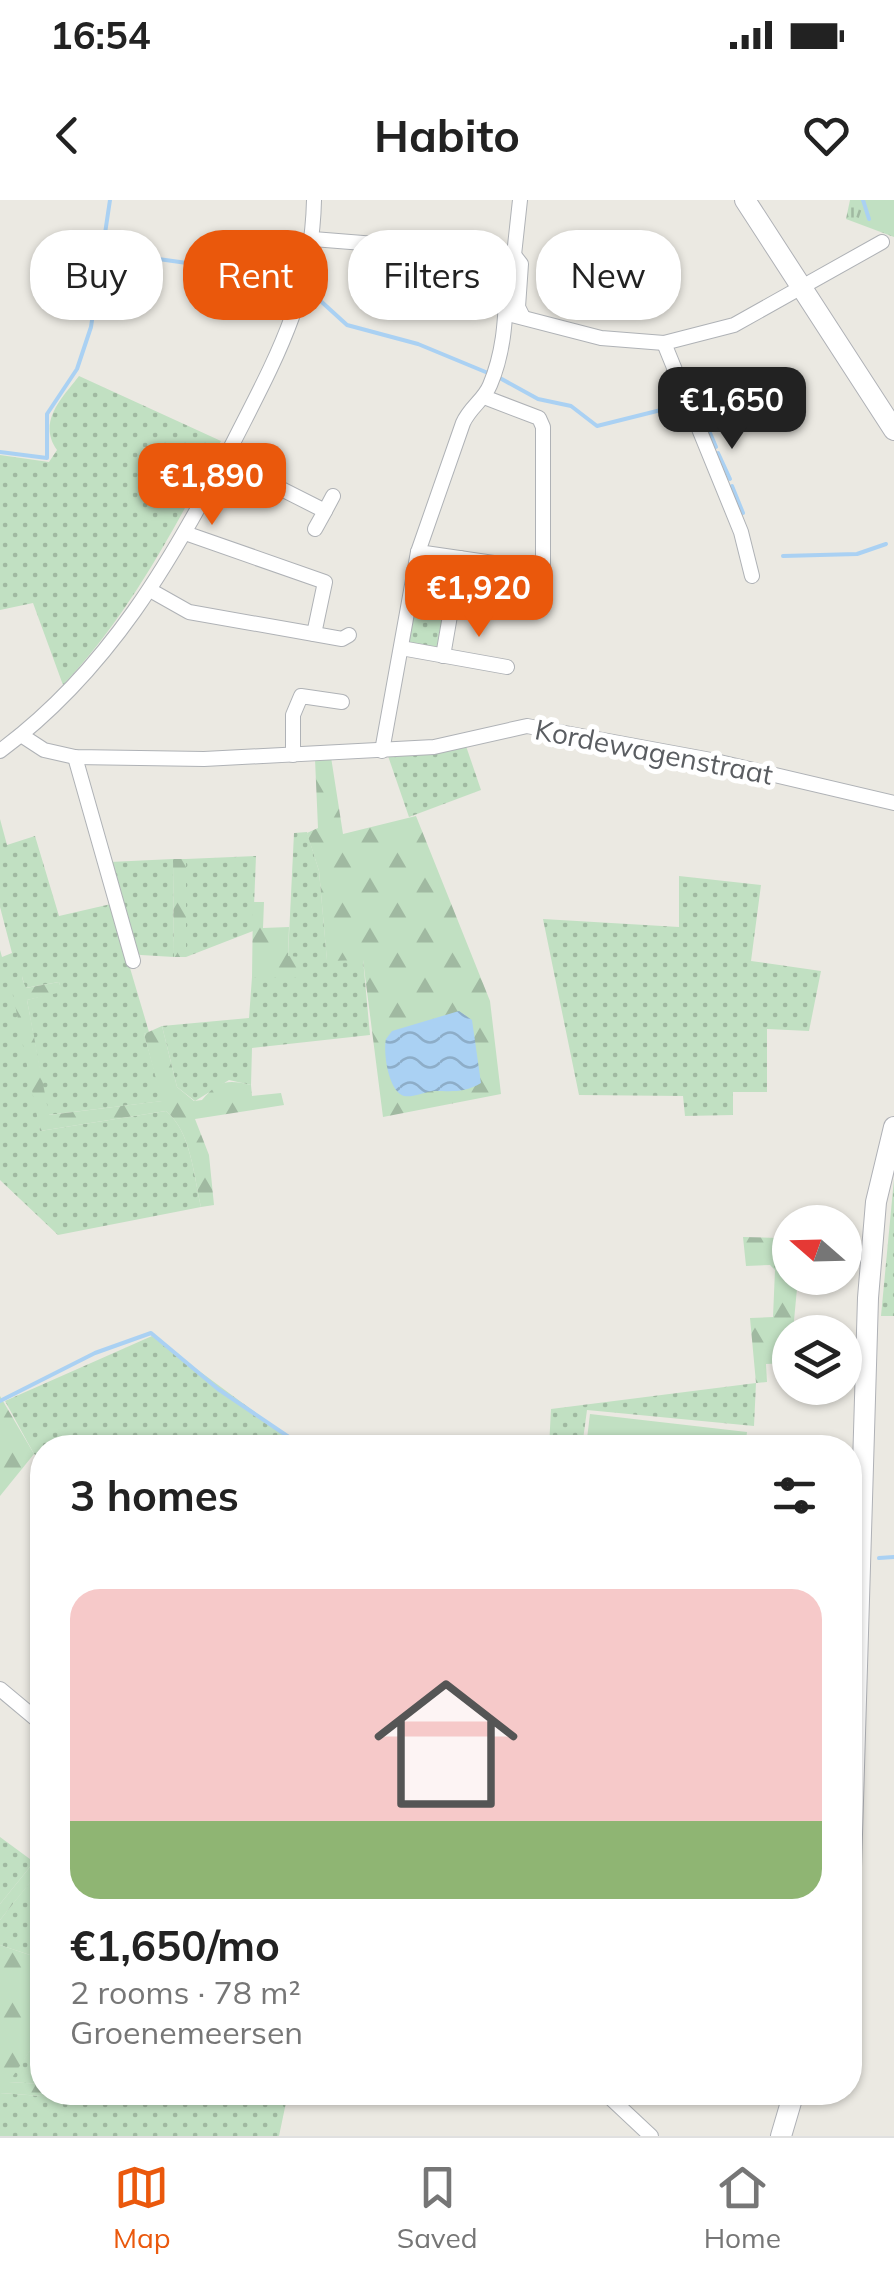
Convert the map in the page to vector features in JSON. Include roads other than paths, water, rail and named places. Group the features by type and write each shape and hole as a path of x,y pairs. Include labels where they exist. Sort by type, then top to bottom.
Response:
{"main road":[{"path":"745,200 894,430"},
{"path":"862,1499 868,1298 876,1202 894,1128"},
{"path":"781,2136 790,2105"}],"street":[{"path":"313,230 314,200"},
{"path":"516,237 520,200"},
{"path":"516,258 521,264 516,315 601,338 664,342 734,325 790,290 801,288 882,242"},
{"path":"0,750 80,682 150,590 224,460 293,320"},
{"path":"382,751 418,552 470,406 484,397 514,320"},
{"path":"664,342 741,532 752,576"},
{"path":"418,552 543,570 543,427 531,414 484,397"},
{"path":"224,460 324,512"},
{"path":"316,529 333,496"},
{"path":"185,533 325,582 314,634"},
{"path":"444,656 460,558"},
{"path":"150,590 189,612 314,634 349,636"},
{"path":"401,648 507,668"},
{"path":"294,755 293,716 300,696 342,702"},
{"name":"Kordewagenstraat","path":"21,735 44,750 75,757 294,755 434,747 527,726 712,760 894,803"},
{"path":"75,757 133,961"},
{"path":"0,1690 30,1714"},
{"path":"618,2105 650,2136"}],"water":[{"path":"459,1011 472,1020 481,1083 458,1091 408,1096 399,1093 388,1070 386,1039 392,1031"}],"waterway":[{"path":"0,452 47,458 47,414 77,369 91,327 110,200"},
{"path":"863,200 869,219"},
{"path":"163,260 183,262"},
{"path":"328,308 347,325 418,344 488,373"},
{"path":"498,377 538,399 571,406 597,426 669,408"},
{"path":"696,398 698,406"},
{"path":"701,412 716,447"},
{"path":"718,453 730,479"},
{"path":"732,486 743,513"},
{"path":"783,556 857,554 886,544"},
{"path":"0,1401 95,1353 151,1333 218,1389 286,1435"},
{"path":"879,1558 894,1557"}]}
